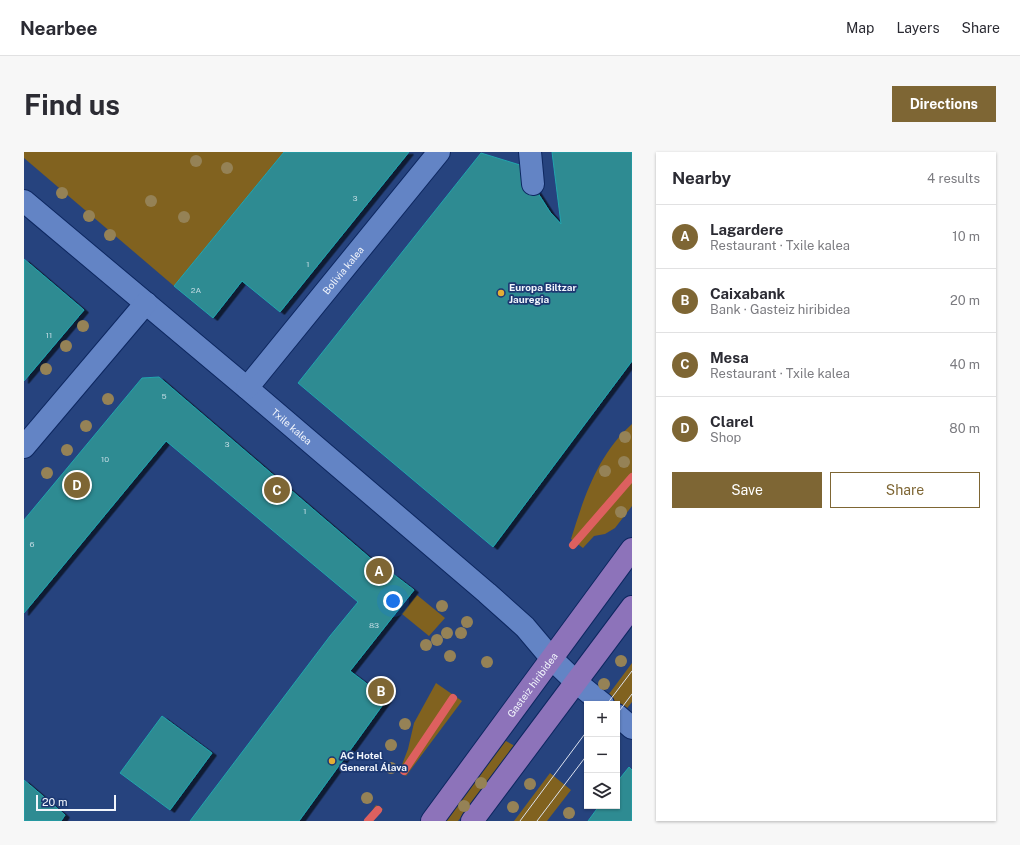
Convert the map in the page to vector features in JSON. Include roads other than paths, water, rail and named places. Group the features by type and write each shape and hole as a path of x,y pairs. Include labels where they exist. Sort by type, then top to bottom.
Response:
{"main road":[{"name":"Gasteiz hiribidea","path":"432,821 632,549"},
{"path":"472,821 632,607"}],"street":[{"name":"Bolivia kalea","path":"247,388 439,152"},
{"path":"530,152 533,184"},
{"name":"Txile kalea","path":"24,201 247,388 520,622 576,682 599,701"},
{"path":"24,447 146,303"},
{"path":"620,718 632,728"}],"waterway":[{"path":"573,545 632,477"},
{"path":"404,771 453,698"},
{"path":"368,821 378,810"}],"tram line":[{"path":"609,701 632,671"},
{"path":"620,710 632,694"},
{"path":"520,821 584,735"},
{"path":"537,821 584,759"}],"place":[{"name":"Europa Biltzar Jauregia","path":"501,293"},
{"name":"Clarel","path":"77,485"},
{"name":"Mesa","path":"277,490"},
{"name":"Lagardere","path":"379,571"},
{"name":"Caixabank","path":"381,691"},
{"name":"AC Hotel General Álava","path":"332,761"}]}
